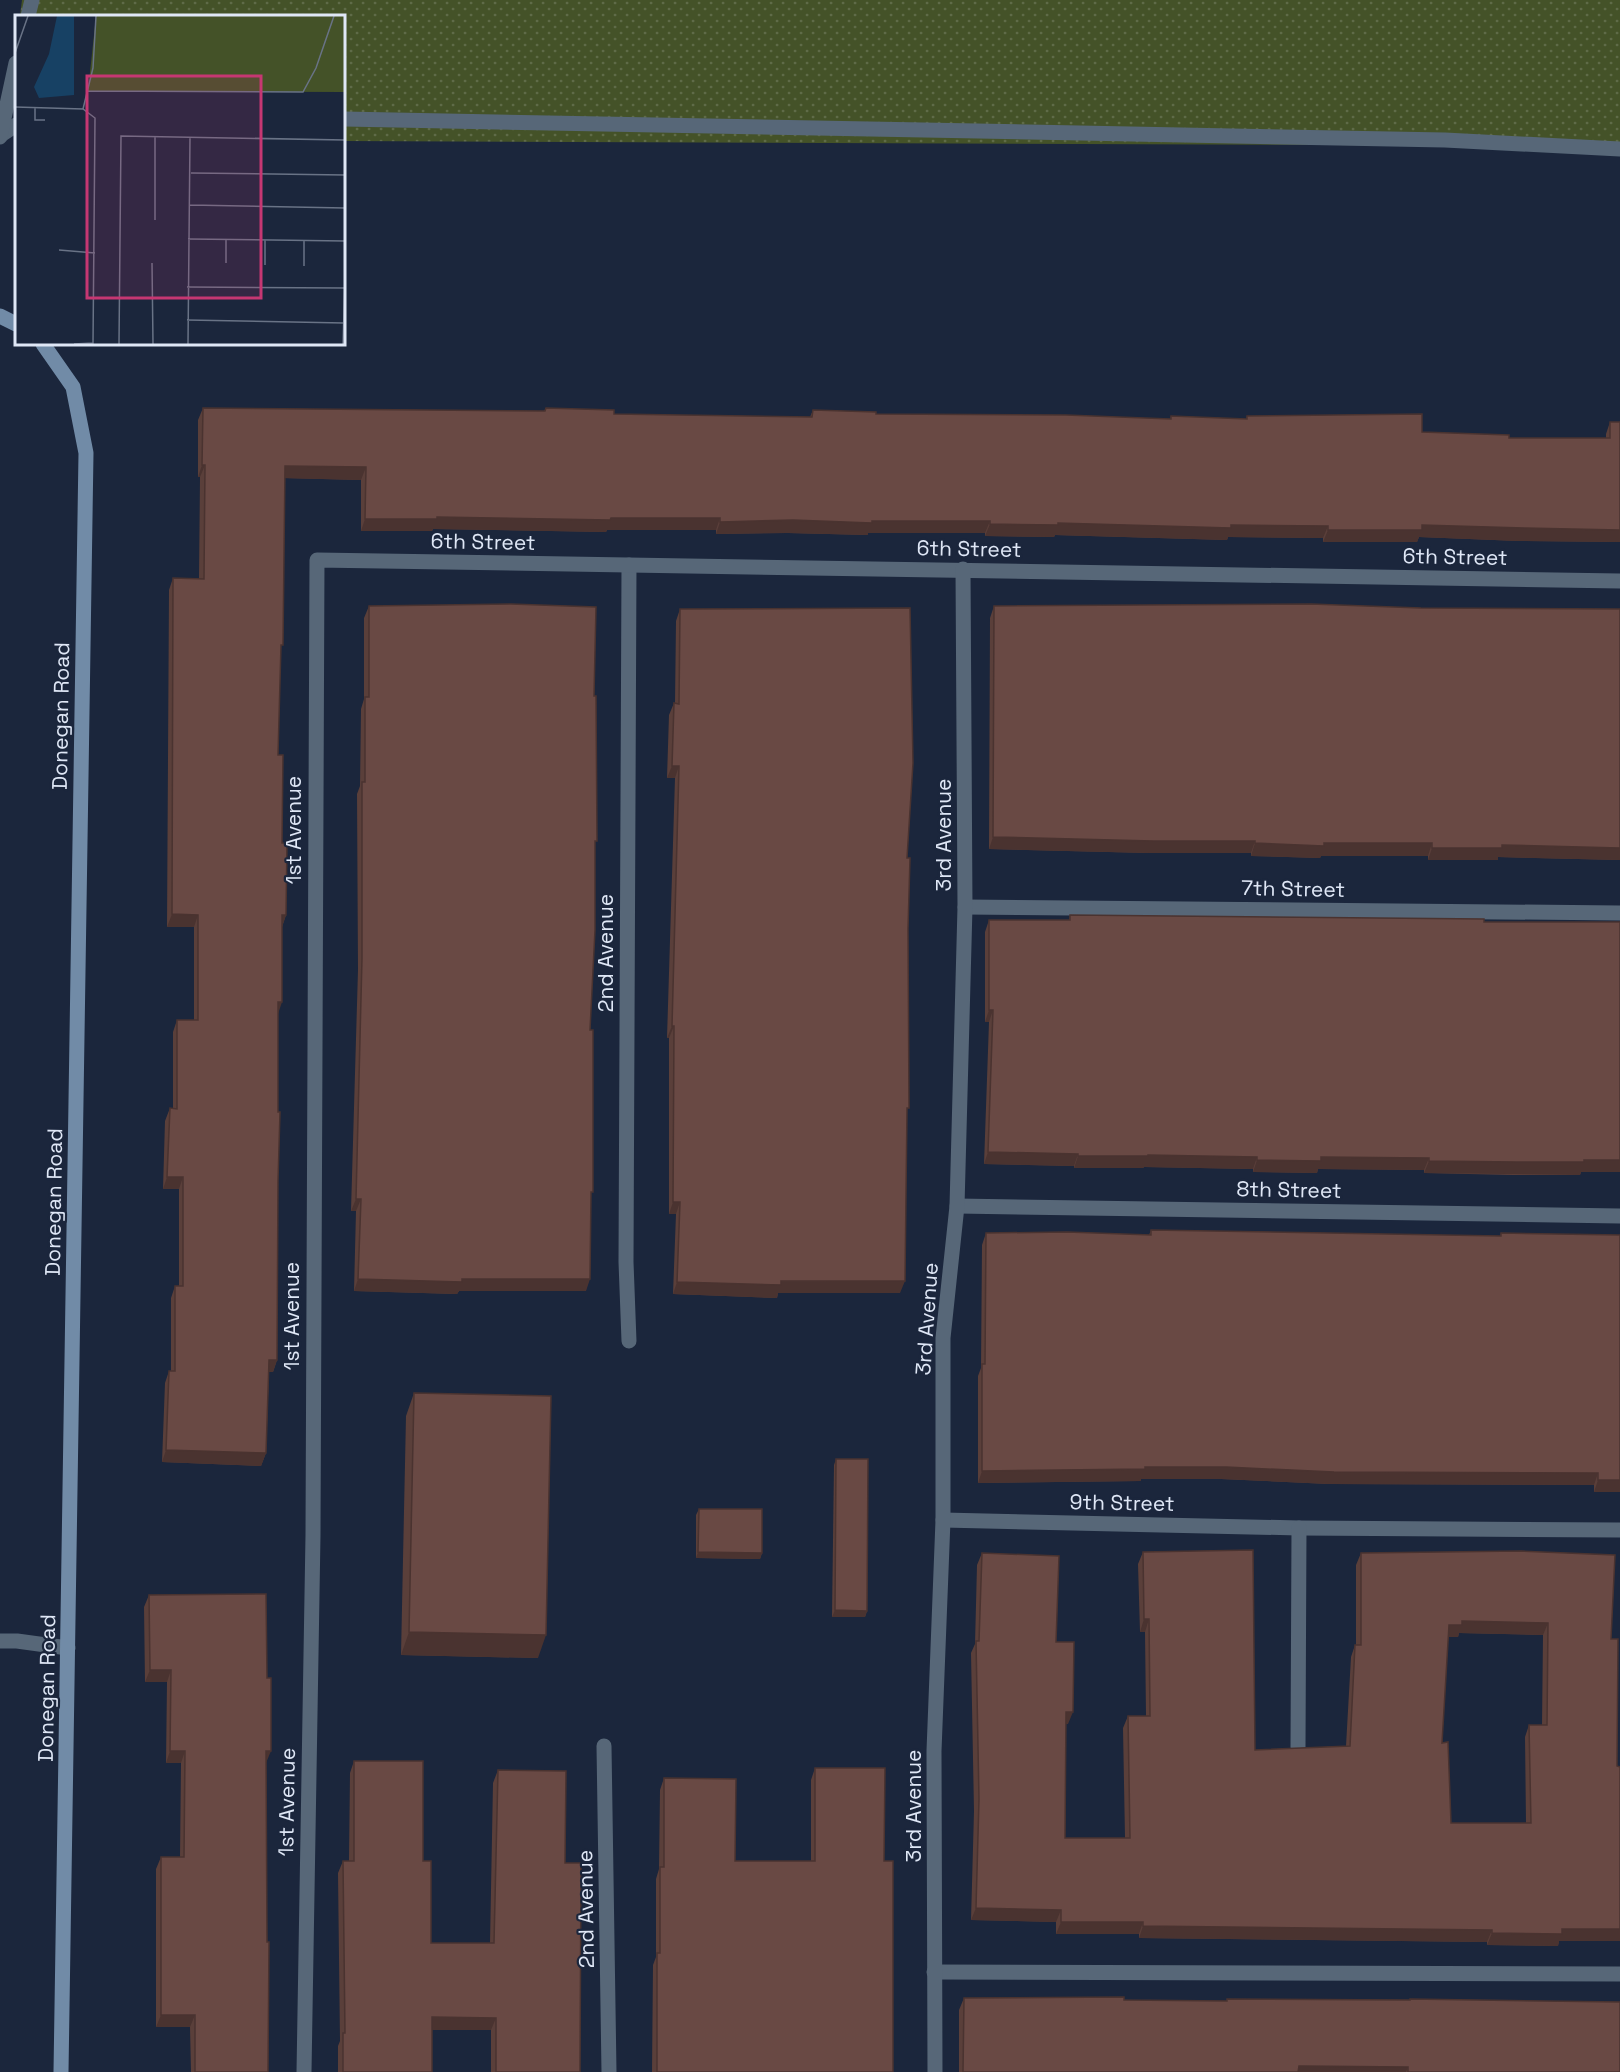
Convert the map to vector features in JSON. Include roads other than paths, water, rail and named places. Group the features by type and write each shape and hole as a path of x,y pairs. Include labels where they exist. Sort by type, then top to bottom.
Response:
{"street":[{"path":"0,316 15,324"},
{"name":"Donegan Road","path":"44,345 73,387 86,453 61,2072"}],"lane":[{"path":"28,15 32,0"},
{"path":"1,136 15,68"},
{"path":"345,119 1445,140 1620,149"},
{"path":"1,136 15,126"},
{"name":"6th Street","path":"316,560 1620,581"},
{"name":"1st Avenue","path":"304,2072 313,1535 316,560"},
{"name":"2nd Avenue","path":"628,565 626,1262 629,1341"},
{"name":"3rd Avenue","path":"934,2072 934,1751 944,1520 943,1338 957,1206 965,907 963,569"},
{"name":"7th Street","path":"965,907 1620,913"},
{"name":"8th Street","path":"957,1206 1620,1216"},
{"name":"9th Street","path":"944,1520 1299,1528 1620,1530"},
{"path":"1298,1747 1299,1528"},
{"path":"0,1641 68,1648"},
{"name":"2nd Avenue","path":"604,1746 609,2072"},
{"path":"934,1972 1620,1974"}]}
